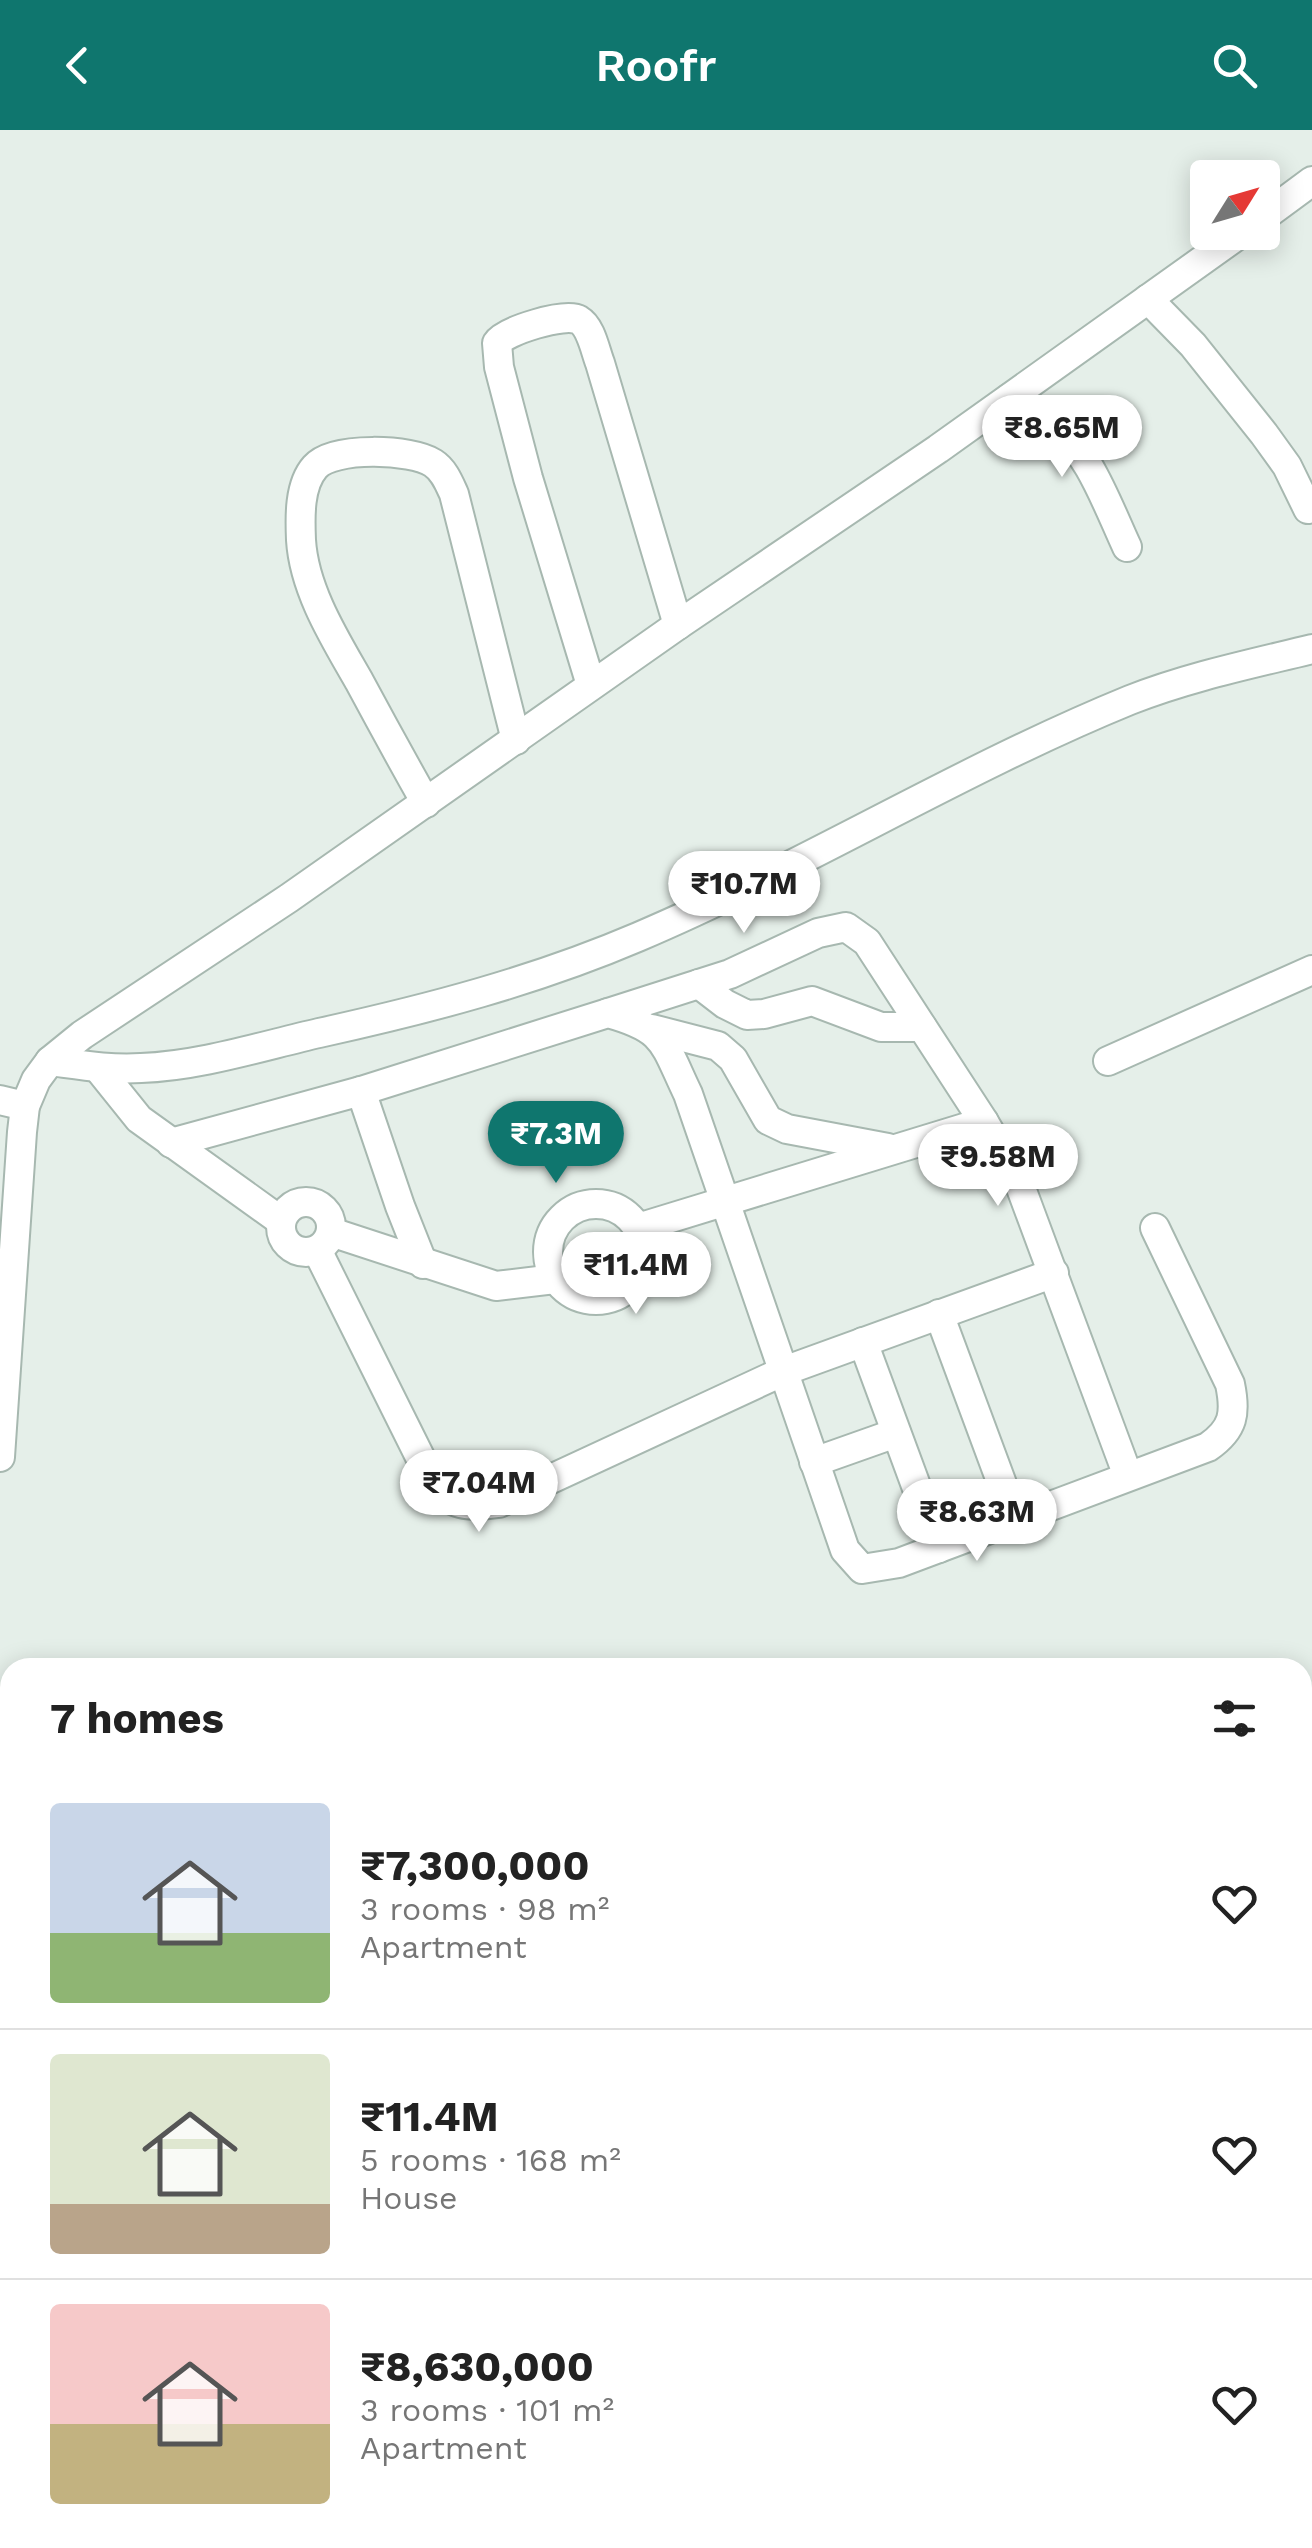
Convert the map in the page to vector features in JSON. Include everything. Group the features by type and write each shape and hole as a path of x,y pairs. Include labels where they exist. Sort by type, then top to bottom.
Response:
{"street":[{"path":"1280,205 1312,181"},
{"path":"0,1458 13,1103 50,1061 82,1035 1010,398 1217,250"},
{"path":"1148,299 1194,345 1264,434 1287,466 1308,509"},
{"path":"591,685 499,367 497,342 506,332 567,317 585,326 600,362 678,624"},
{"path":"1010,398 1048,418 1079,452 1127,546"},
{"path":"426,802 341,650 308,578 301,545 301,515 304,489 312,470 321,461 337,454 406,455 428,460 446,478 454,494 516,740"},
{"path":"50,1061 98,1068 144,1068 211,1058 388,1018 570,965 642,936 1129,700 1312,649"},
{"path":"171,1143 361,1092 699,984 730,974 818,933 846,927 866,942 1018,1180 1128,1476"},
{"path":"1108,1061 1312,970"},
{"path":"699,984 746,1015 812,1001 881,1027 922,1027"},
{"path":"608,1012 652,1029 718,1046 733,1059 768,1120 787,1129 882,1144 892,1150"},
{"path":"738,1068 738,1044 746,1028 764,1014"},
{"path":"652,1029 688,1094 845,1550 862,1569 874,1569 938,1548 1208,1446 1222,1437 1231,1426 1234,1411 1230,1384 1155,1228"},
{"path":"98,1068 138,1119 281,1221"},
{"path":"361,1092 424,1264"},
{"path":"638,1228 984,1122"},
{"path":"307,1201 323,1208 332,1223 324,1241 308,1252 290,1246 280,1230 290,1206 307,1201"},
{"path":"595,1203 612,1206 638,1228 644,1260 638,1276 614,1297 582,1298 556,1279 548,1263 548,1246 563,1215 578,1206 595,1203"},
{"path":"324,1241 432,1481 450,1502 471,1507 499,1504 784,1371 1054,1273"},
{"path":"324,1241 424,1264 496,1286 556,1279"},
{"path":"939,1314 1015,1519"},
{"path":"863,1342 938,1548"},
{"path":"814,1462 896,1433"}]}
